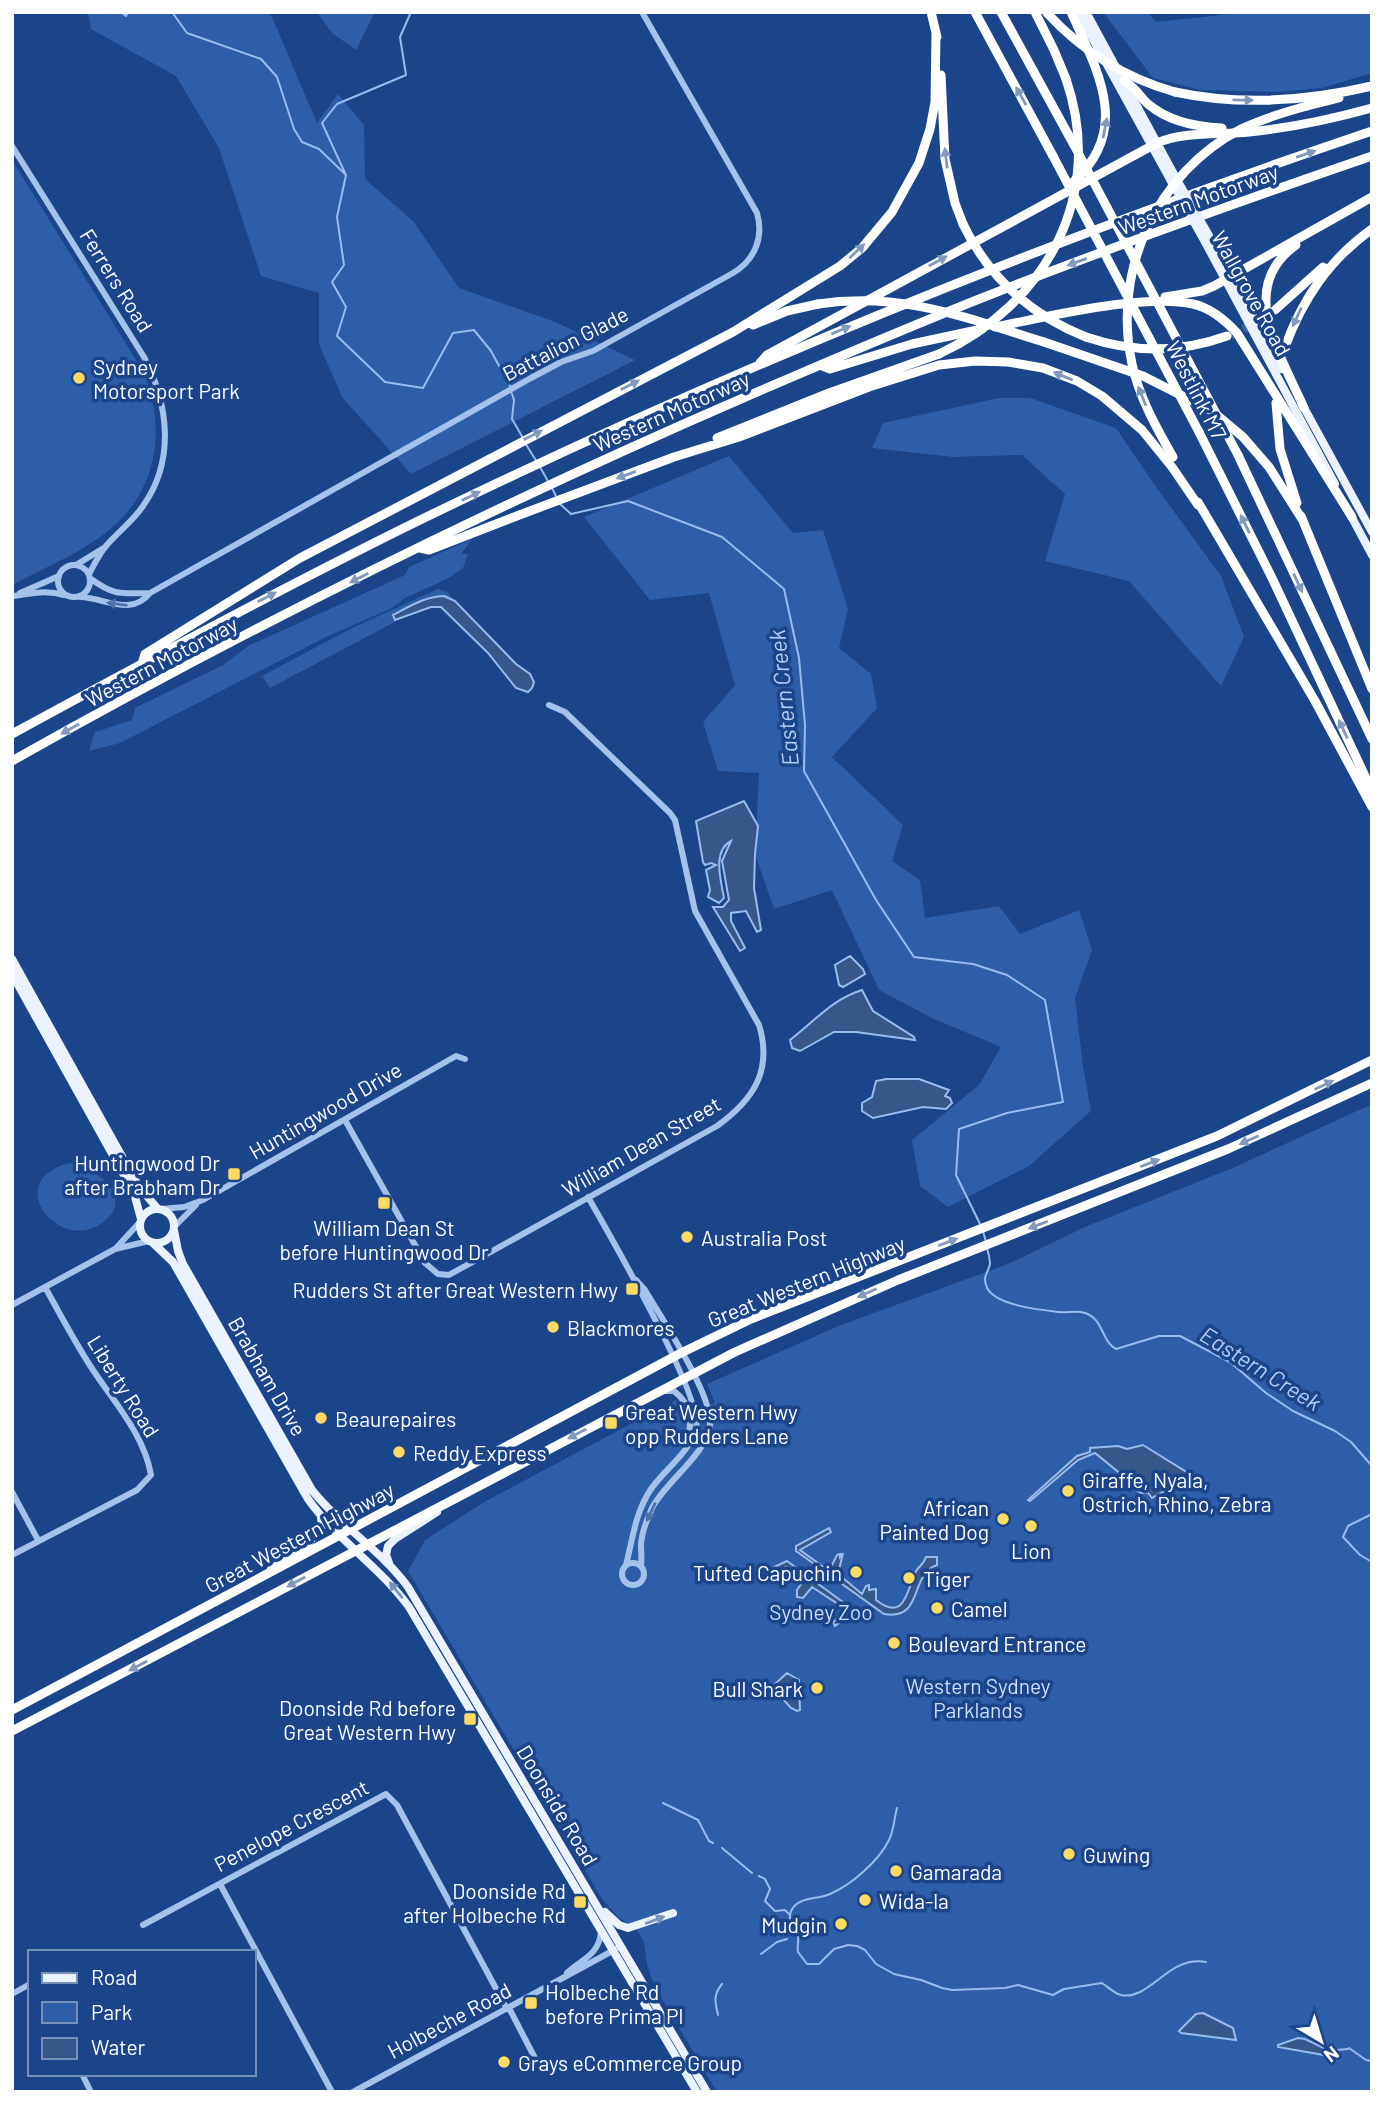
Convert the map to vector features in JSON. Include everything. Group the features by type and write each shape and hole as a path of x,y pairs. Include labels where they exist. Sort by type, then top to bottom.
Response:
{"highway":[{"path":"931,12 942,76 946,159 955,203 963,224 988,266 1017,297 1049,319 1086,337 1123,347 1165,349 1189,347 1227,337"},
{"name":"Westlink M7","path":"975,12 1199,432 1272,578 1372,791"},
{"name":"Westlink M7","path":"1001,12 1238,455 1372,739"},
{"path":"420,548 429,550 674,457 794,406 939,354 982,331 1008,310 1036,279 1055,247 1067,218 1077,172 1076,123 1066,79 1035,12"},
{"path":"1065,193 1096,156 1104,136 1107,116 1102,85 1071,12"},
{"path":"1046,13 1079,44 1115,68 1175,92 1218,99 1273,100 1372,88"},
{"path":"142,664 145,654 290,564 733,332 840,266 862,248 892,212 912,177 930,129 936,90 936,34"},
{"path":"1124,81 1131,84 1149,105 1177,121 1205,127 1258,130"},
{"path":"1372,88 1250,125 1202,156 1186,170 1152,217 1139,245 1128,292 1129,347 1142,397 1198,505 1315,701 1372,807"},
{"path":"756,367 767,355 1173,137 1253,132 1319,122 1372,108"},
{"name":"Western Motorway","path":"12,734 272,594 523,471 756,367 1064,241 1372,131"},
{"name":"Western Motorway","path":"12,761 211,652 568,476 820,365 990,294 1216,210 1372,156"},
{"path":"820,365 830,369 948,336 1202,290 1372,197"},
{"path":"1275,310 1340,249 1372,227"},
{"path":"1285,347 1300,310 1313,288 1335,259 1372,227"},
{"path":"1299,239 1274,270 1266,292 1265,306 1270,334 1304,408"},
{"path":"733,332 787,311 856,300 901,302 951,313 1044,342 1143,376 1212,411 1262,457 1302,519"},
{"path":"1140,303 1170,301 1194,304 1226,321 1272,386 1352,517"},
{"path":"674,457 739,437 823,404 925,369 960,362 997,361 1043,368 1077,381 1102,396 1142,430 1198,505"},
{"path":"1276,403 1280,449 1302,519 1372,689"},
{"name":"Great Western Highway","path":"12,1710 751,1319 1217,1136 1372,1060"},
{"name":"Great Western Highway","path":"12,1731 693,1374 898,1280 1228,1149 1372,1083"}],"main road":[{"name":"Wallgrove Road","path":"1078,12 1208,241 1372,555"},
{"name":"Wallgrove Road","path":"1086,12 1124,81 1154,145"},
{"name":"Wallgrove Road","path":"1228,278 1372,532"},
{"path":"12,959 139,1187 160,1209 171,1216 174,1229 166,1241 151,1242 141,1233 141,1220 134,1193 12,974"},
{"path":"141,1220 148,1211 160,1209"},
{"name":"Brabham Drive","path":"174,1229 183,1264 312,1490 345,1533"},
{"name":"Brabham Drive","path":"151,1242 173,1262 308,1499 320,1515 345,1533"},
{"path":"392,1567 386,1555 390,1543 460,1496"},
{"path":"267,1574 280,1561 313,1540 323,1527 320,1515"},
{"name":"Doonside Road","path":"345,1533 367,1545 392,1567 408,1587 707,2092"},
{"name":"Doonside Road","path":"345,1533 357,1550 392,1584 410,1607 697,2092"},
{"path":"597,1905 619,1926 628,1928 673,1913"}],"street":[{"name":"Battalion Glade","path":"81,597 127,605 143,601 150,593 483,404 561,362 593,351 738,270 751,258 758,243 760,225 754,208 642,12"},
{"name":"Ferrers Road","path":"12,146 144,358 163,406 163,458 152,491 133,519 104,548 76,565"},
{"name":"Ferrers Road","path":"90,576 104,548"},
{"path":"76,565 86,569 90,576 89,590 81,597 54,592 13,597 59,576 65,568 76,565"},
{"path":"59,576 59,587 65,595"},
{"name":"Battalion Glade","path":"90,576 102,588 117,594 130,596 150,593"},
{"name":"William Dean Street","path":"345,1119 423,1259 438,1274 449,1275 717,1126 744,1104 759,1077 763,1041 756,1017 695,911 675,820 565,712 549,705"},
{"name":"Huntingwood Drive","path":"160,1209 184,1207 202,1200 456,1056 465,1059"},
{"path":"588,1198 634,1278 645,1290 677,1356 695,1407 697,1427 692,1439 670,1465"},
{"name":"Huntingwood Drive","path":"174,1229 202,1200"},
{"path":"115,1249 141,1220"},
{"path":"12,1305 115,1249 151,1242"},
{"name":"Liberty Road","path":"12,1555 137,1490 151,1475 148,1460 128,1421 87,1360 45,1287"},
{"path":"659,1391 671,1390 677,1393 686,1404 691,1424 687,1438 641,1507 633,1529 626,1565 622,1571 626,1583 632,1586 644,1578 641,1539 651,1511 670,1482 704,1443 710,1430 709,1408 693,1374 677,1356"},
{"path":"12,1492 38,1541"},
{"path":"626,1565 635,1563 641,1566"},
{"name":"Penelope Crescent","path":"143,1925 386,1794 397,1805 508,2009"},
{"path":"220,1884 255,1950"},
{"name":"Holbeche Road","path":"561,1979 592,1954 599,1944 601,1932"},
{"name":"Holbeche Road","path":"353,2092 621,1946"},
{"path":"256,1951 331,2092"},
{"path":"12,1994 28,1985"},
{"path":"508,2009 537,2062"},
{"path":"83,2076 91,2092"}],"green space":[{"path":"88,12 267,12 272,17 317,123 338,94 364,125 365,179 413,221 459,288 553,321 635,360 411,474 342,397 319,344 319,293 261,276 219,148 176,76 91,29"},
{"path":"317,12 375,12 356,50 332,33"},
{"path":"1103,12 1147,12 1156,22 1249,12 1372,12 1372,73 1322,88 1276,92 1200,90 1153,78"},
{"name":"Sydney Motorsport Park","path":"12,160 143,371 150,391 156,432 149,472 141,491 130,509 115,525 79,551 12,585"},
{"path":"999,398 1030,398 1116,428 1221,576 1244,637 1221,686 1129,581 1045,561 1065,494 1022,455 953,457 872,448 883,423"},
{"path":"729,456 793,533 823,530 848,609 839,648 871,674 877,708 832,757 903,825 892,861 920,880 925,918 999,906 1020,934 1079,910 1092,950 1075,998 1091,1111 1029,1166 948,1207 920,1186 912,1140 979,1085 1001,1047 934,1019 879,990 832,890 774,909 755,854 759,773 718,771 703,722 735,685 709,593 650,600 584,517"},
{"path":"472,539 461,554 468,554 463,568 447,579 405,598 392,608 326,637 120,743 89,751 95,732 132,720 135,708 223,665 248,646 405,575 409,567"},
{"path":"438,589 447,592 455,601 444,596 270,688 262,676 352,628"},
{"name":"Western Sydney Parklands","path":"1372,1104 1372,2092 717,2092 655,1987 647,1965 644,1942 637,1930 618,1917 602,1899 408,1571 425,1540 486,1501 676,1400 682,1413 715,1403 707,1384 841,1325 1008,1264 1085,1227 1235,1167"},
{"path":"69,1163 101,1177 114,1194 112,1213 102,1223 86,1230 69,1229 55,1223 44,1212 38,1199 39,1185 49,1172"}],"water":[{"path":"444,596 455,601 516,664 530,674 534,682 528,692 516,688 488,653 441,607 431,607 395,620 393,615 411,605"},
{"path":"744,801 758,826 754,888 761,930 757,932 746,911 731,913 731,921 745,948 740,951 713,907 723,907 729,900 722,861 731,841 721,852 720,875 724,898 719,903 708,897 710,890 706,870 716,865 705,865 703,862 696,821"},
{"path":"850,956 865,974 843,987 839,985 835,965"},
{"path":"862,990 873,1011 915,1040 856,1032 834,1032 800,1051 792,1048 790,1040 824,1011 841,999"},
{"path":"919,1079 949,1090 945,1096 950,1098 952,1103 946,1109 923,1107 873,1118 862,1111 862,1103 872,1097 876,1081"},
{"path":"1143,1445 1188,1473 1187,1478 1152,1498 1148,1493 1132,1488 1128,1480 1095,1453 1078,1460 1028,1500 1077,1456 1090,1452 1090,1448 1118,1446 1127,1449"},
{"path":"829,1528 831,1532 800,1550 829,1571 837,1555 840,1554 840,1557 843,1553 838,1574 862,1594 866,1586 869,1585 869,1590 876,1589 876,1600 886,1606 893,1608 904,1601 916,1571 926,1557 937,1557 937,1565 923,1577 905,1611 884,1614 796,1551 796,1546"},
{"path":"787,1561 855,1611 835,1626 833,1622 848,1613 847,1610 812,1587 803,1598 797,1597 797,1590 804,1580 786,1567 763,1578 759,1574"},
{"path":"787,1673 799,1680 800,1710 797,1711 774,1689 775,1684"},
{"path":"1203,2013 1233,2028 1236,2040 1179,2031 1196,2014"},
{"path":"1298,2038 1326,2049 1324,2055 1278,2047"}],"waterway":[{"name":"Eastern Creek","path":"121,12 126,16 128,12"},
{"name":"Eastern Creek","path":"172,12 187,33 261,59 277,77 294,129 302,142 319,149 346,175 337,217 344,265 332,282 346,307 337,336 385,382 423,388 453,333 474,330 491,351 510,386"},
{"path":"345,173 322,123 337,104 406,75 400,37 411,12"},
{"name":"Eastern Creek","path":"511,391 514,400 512,419 523,438"},
{"name":"Eastern Creek","path":"525,443 537,462"},
{"name":"Eastern Creek","path":"540,467 549,483"},
{"name":"Eastern Creek","path":"552,488 557,498"},
{"name":"Eastern Creek","path":"560,504 571,514 628,501 722,537 784,589 799,658 805,725 804,771 876,900 914,957 973,964 1007,975 1045,1000 1063,1102 1007,1113 959,1129 956,1175 981,1226"},
{"name":"Eastern Creek","path":"983,1231 986,1242"},
{"name":"Eastern Creek","path":"987,1248 990,1264 985,1282 990,1292 997,1297 1029,1308 1085,1313 1096,1320 1116,1349 1159,1336 1180,1336 1230,1362 1266,1393 1293,1411 1335,1431 1351,1442 1372,1466"},
{"name":"Eastern Creek","path":"1372,1514 1348,1526 1343,1537 1360,1555 1372,1562"},
{"path":"663,1803 698,1820 709,1841 713,1843"},
{"path":"897,1808 889,1840 871,1864 838,1890 798,1903 791,1911 791,1922 798,1936 798,1952 807,1964 819,1964 834,1949 848,1945 865,1950 876,1964 894,1974 952,1990 1018,1985 1053,1995 1064,1989 1102,1983 1114,1992 1131,1995 1181,1965 1206,1962"},
{"path":"722,1848 752,1873"},
{"path":"759,1876 765,1879 770,1889 765,1901 775,1911 785,1910 790,1915"},
{"path":"761,1954 777,1942 787,1939"},
{"path":"718,2015 716,1999 722,1984"},
{"path":"1349,2048 1372,2061"},
{"path":"1325,2051 1348,2049"}],"tunnel":[{"path":"1231,335 1274,311"}],"place":[{"name":"Sydney Motorsport Park","path":"79,378"},
{"name":"Huntingwood Dr after Brabham Dr","path":"234,1174"},
{"name":"William Dean St before Huntingwood Dr","path":"384,1203"},
{"name":"Australia Post","path":"687,1237"},
{"name":"Rudders St after Great Western Hwy","path":"632,1289"},
{"name":"Blackmores","path":"553,1327"},
{"name":"Beaurepaires","path":"321,1418"},
{"name":"Great Western Hwy opp Rudders Lane","path":"611,1423"},
{"name":"Reddy Express","path":"399,1452"},
{"name":"Giraffe, Nyala, Ostrich, Rhino, Zebra","path":"1068,1491"},
{"name":"African Painted Dog","path":"1003,1519"},
{"name":"Lion","path":"1031,1526"},
{"name":"Tufted Capuchin","path":"856,1572"},
{"name":"Tiger","path":"909,1578"},
{"name":"Camel","path":"937,1608"},
{"name":"Boulevard Entrance","path":"894,1643"},
{"name":"Bull Shark","path":"817,1688"},
{"name":"Doonside Rd before Great Western Hwy","path":"470,1719"},
{"name":"Guwing","path":"1069,1854"},
{"name":"Gamarada","path":"896,1871"},
{"name":"Wida-la","path":"865,1900"},
{"name":"Doonside Rd after Holbeche Rd","path":"580,1902"},
{"name":"Mudgin","path":"841,1924"},
{"name":"Holbeche Rd before Prima Pl","path":"531,2003"},
{"name":"Grays eCommerce Group","path":"504,2062"}],"park label":[{"name":"Sydney Zoo","path":"821,1611"}]}
